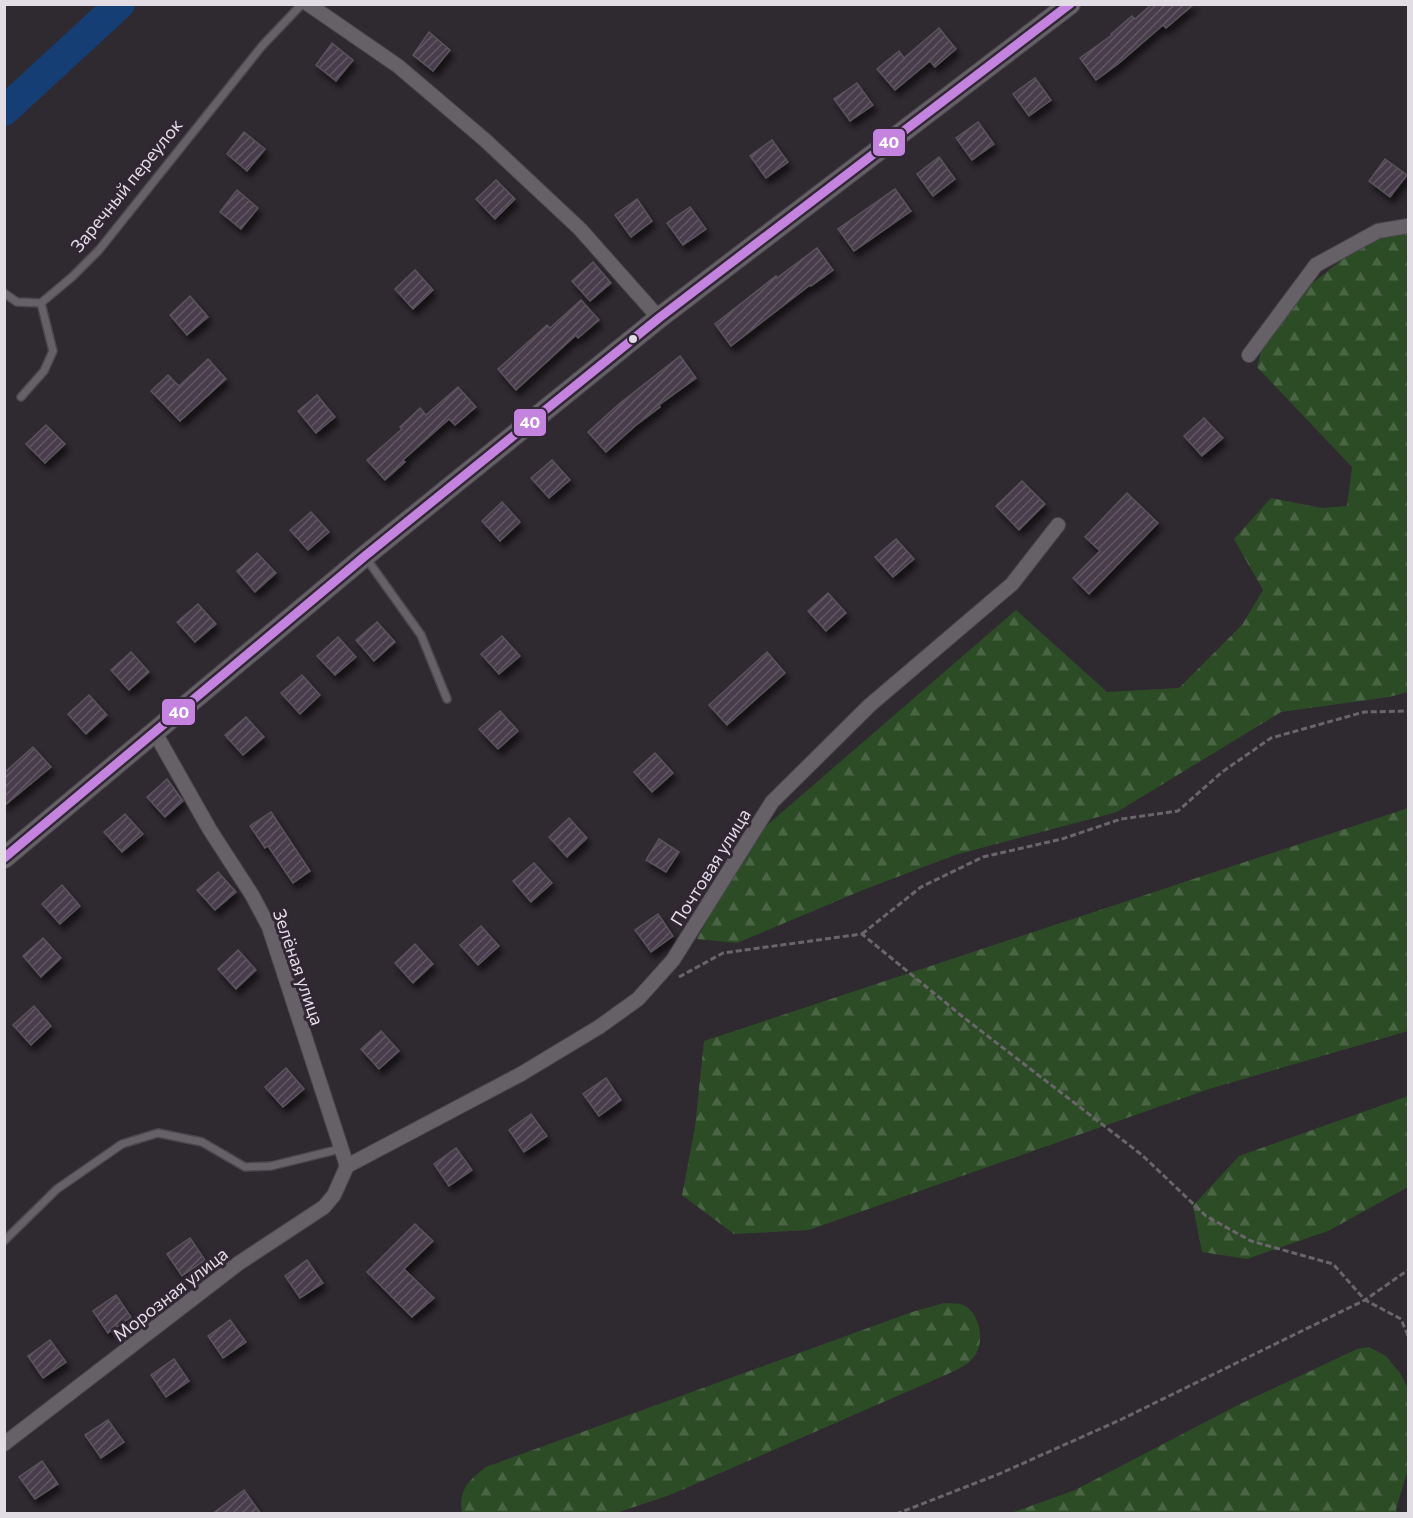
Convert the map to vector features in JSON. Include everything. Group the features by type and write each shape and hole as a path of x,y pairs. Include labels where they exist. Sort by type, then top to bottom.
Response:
{"street":[{"path":"308,4 398,66 485,140 580,229 659,318"},
{"path":"4,858 365,556 659,318 1070,4"},
{"path":"1249,355 1316,265 1378,231 1408,226"},
{"name":"Почтовая улица","path":"347,1166 521,1074 599,1027 638,999 673,960 772,802 870,705 1012,584 1058,525"},
{"name":"Зелёная улица","path":"154,731 269,927 347,1166"},
{"name":"Морозная улица","path":"4,1444 239,1263 324,1207 334,1195 347,1166"}],"lane":[{"name":"Заречный переулок","path":"41,303 99,250 262,46 302,4"},
{"path":"4,293 17,302 41,303 52,351 44,371 21,397"},
{"path":"365,556 421,636 447,699"},
{"path":"4,1241 57,1190 85,1170 122,1144 158,1132 202,1142 245,1167 271,1166 340,1149"}],"path":[{"path":"676,978 723,953 862,934 921,886 983,857 1062,839 1120,819 1178,811 1222,772 1271,738 1364,712 1408,711"},
{"path":"862,934 963,1017 1142,1155 1206,1216 1251,1241 1333,1264 1365,1300 1401,1319 1408,1336"},
{"path":"896,1514 999,1474 1120,1420 1365,1300 1408,1270"}],"green space":[{"path":"1408,221 1408,692 1389,697 1281,712 1117,812 955,855 863,890 737,943 697,939 751,839 1016,610 1107,692 1179,688 1242,625 1263,590 1234,539 1271,498 1322,508 1347,506 1352,467 1257,367 1270,317 1388,223"},
{"path":"1408,808 1408,1031 1209,1089 809,1230 734,1234 682,1195 695,1127 704,1041"},
{"path":"1408,1096 1408,1187 1328,1231 1247,1259 1202,1252 1193,1206 1239,1156"},
{"path":"944,1303 965,1305 978,1323 980,1342 978,1348 974,1357 964,1365 670,1495 616,1513 462,1513 462,1498 466,1486 486,1467 912,1312"},
{"path":"1369,1347 1386,1356 1400,1373 1408,1389 1408,1469 1396,1509 1397,1513 1011,1513 1075,1490 1238,1405 1357,1349"}],"building":[{"path":"1152,4 1194,4 1166,28 1163,25 1096,80 1080,58 1112,35 1132,16 1135,19"},
{"path":"939,28 956,49 935,67 930,61 895,90 877,69 899,51 904,58"},
{"path":"429,32 450,50 433,71 413,55"},
{"path":"332,43 353,60 336,81 316,65"},
{"path":"1035,78 1051,100 1029,116 1013,94"},
{"path":"857,83 873,105 850,121 834,99"},
{"path":"978,122 994,144 972,160 956,138"},
{"path":"244,132 265,149 247,171 227,154"},
{"path":"772,140 788,162 766,178 750,156"},
{"path":"939,157 955,179 933,196 917,174"},
{"path":"1385,159 1407,175 1390,197 1369,181"},
{"path":"496,180 515,199 495,219 476,199"},
{"path":"895,189 911,211 854,251 838,229"},
{"path":"237,190 258,208 241,229 220,212"},
{"path":"637,199 652,221 631,237 615,215"},
{"path":"690,207 706,229 683,245 667,223"},
{"path":"817,248 833,270 731,346 715,324 776,276 777,278"},
{"path":"593,262 611,283 590,301 572,281"},
{"path":"415,270 433,290 413,309 395,289"},
{"path":"190,296 208,317 187,335 170,315"},
{"path":"581,300 599,320 578,338 576,335 516,390 498,369 547,325 550,328"},
{"path":"680,356 696,378 659,405 660,407 606,452 588,432 619,404"},
{"path":"208,359 226,379 180,421 151,391 168,375 179,386"},
{"path":"458,387 476,407 455,425 449,419 403,460 405,462 385,480 367,460 402,429 400,427 420,408 426,415"},
{"path":"317,395 335,417 316,433 298,411"},
{"path":"1204,418 1223,438 1202,456 1184,436"},
{"path":"46,425 65,444 45,463 26,444"},
{"path":"552,460 570,480 549,498 531,478"},
{"path":"1022,481 1045,504 1019,530 996,506"},
{"path":"1127,493 1158,523 1089,594 1073,578 1100,551 1085,537"},
{"path":"502,502 520,522 500,541 482,521"},
{"path":"311,512 329,532 308,550 290,530"},
{"path":"896,539 914,559 893,577 875,557"},
{"path":"257,553 276,573 255,592 237,571"},
{"path":"828,593 846,613 826,631 808,611"},
{"path":"198,604 216,624 195,642 177,622"},
{"path":"377,622 395,642 374,661 356,640"},
{"path":"502,636 520,656 499,674 481,654"},
{"path":"338,637 356,657 335,675 317,656"},
{"path":"131,652 149,672 129,690 111,670"},
{"path":"767,652 785,673 727,725 709,705"},
{"path":"302,675 320,695 300,714 281,693"},
{"path":"89,695 107,715 86,734 68,714"},
{"path":"500,711 518,731 498,749 479,729"},
{"path":"246,717 264,737 243,755 225,735"},
{"path":"33,747 51,767 4,806 4,773"},
{"path":"655,753 673,773 652,792 634,772"},
{"path":"167,779 183,801 165,817 147,797"},
{"path":"271,812 310,871 293,883 268,846 265,848 250,826"},
{"path":"125,814 143,834 122,852 104,832"},
{"path":"569,818 587,838 567,857 549,837"},
{"path":"659,839 679,852 666,872 646,860"},
{"path":"534,863 552,883 531,902 513,881"},
{"path":"218,872 236,892 215,910 197,890"},
{"path":"62,885 80,906 60,924 42,904"},
{"path":"658,914 673,936 651,952 635,930"},
{"path":"481,926 499,946 478,965 460,945"},
{"path":"43,938 61,958 41,977 23,956"},
{"path":"415,944 433,964 413,983 395,963"},
{"path":"238,950 256,970 236,989 218,969"},
{"path":"34,1006 51,1026 31,1045 13,1025"},
{"path":"381,1031 399,1051 379,1069 361,1049"},
{"path":"286,1068 304,1089 283,1107 265,1087"},
{"path":"606,1078 621,1100 599,1116 583,1094"},
{"path":"531,1114 547,1136 524,1152 509,1130"},
{"path":"456,1148 472,1170 449,1186 434,1164"},
{"path":"415,1224 433,1241 404,1269 434,1298 412,1317 367,1272"},
{"path":"190,1238 205,1260 182,1276 167,1254"},
{"path":"307,1260 323,1283 300,1298 285,1276"},
{"path":"116,1295 131,1317 108,1333 93,1311"},
{"path":"230,1320 246,1342 223,1358 208,1336"},
{"path":"50,1340 66,1362 43,1378 28,1356"},
{"path":"174,1359 189,1381 166,1397 151,1375"},
{"path":"108,1420 124,1442 101,1458 85,1435"},
{"path":"42,1461 58,1484 35,1499 19,1477"},
{"path":"244,1490 261,1514 212,1514"}],"waterway":[{"path":"4,111 120,4"}],"transit line":[{"name":"40","path":"4,858 365,556 659,318 1070,4"}]}
